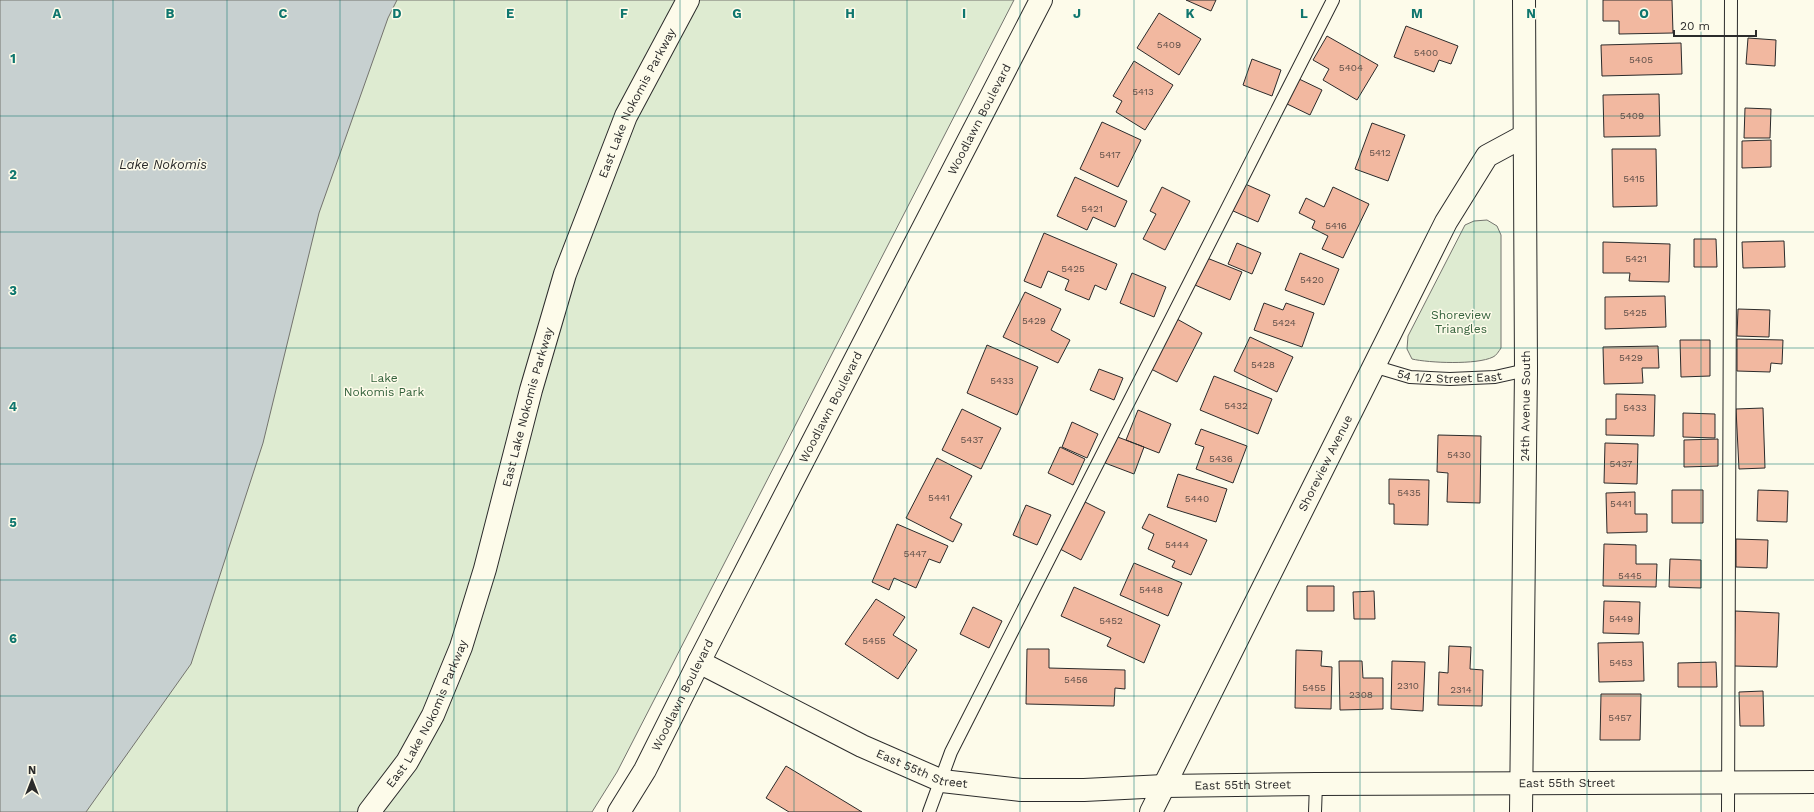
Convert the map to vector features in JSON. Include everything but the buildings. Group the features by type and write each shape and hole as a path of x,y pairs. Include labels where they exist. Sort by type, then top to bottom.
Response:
{"street":[{"name":"East Lake Nokomis Parkway","path":"369,812 407,762 433,715 462,647 485,569 531,390 565,274 626,116 688,0"},
{"name":"Woodlawn Boulevard","path":"618,812 645,770 699,662 1041,0"},
{"name":"24th Avenue South","path":"1521,812 1526,370 1524,0"},
{"name":"Shoreview Avenue","path":"1151,812 1446,222 1487,156 1524,136"},
{"name":"East 55th Street","path":"699,662 862,746 942,780 1021,790 1084,790 1164,786 1316,784 1814,782"}],"lane":[{"path":"929,812 951,752 1332,0"},
{"path":"1728,812 1731,0"},
{"name":"54 1/2 Street East","path":"1373,366 1410,377 1450,379 1495,377 1526,370"},
{"path":"1315,812 1316,784"}],"green space":[{"name":"Lake Nokomis Park","path":"0,0 1014,0 617,772 592,812 0,812"},
{"name":"Shoreview Triangles","path":"1487,220 1497,226 1501,235 1501,348 1494,356 1486,360 1465,362 1430,362 1412,359 1407,349 1408,336 1465,225 1474,221"}],"water":[{"name":"Lake Nokomis","path":"0,0 397,0 388,18 319,213 263,443 191,664 86,812 0,812"}]}
